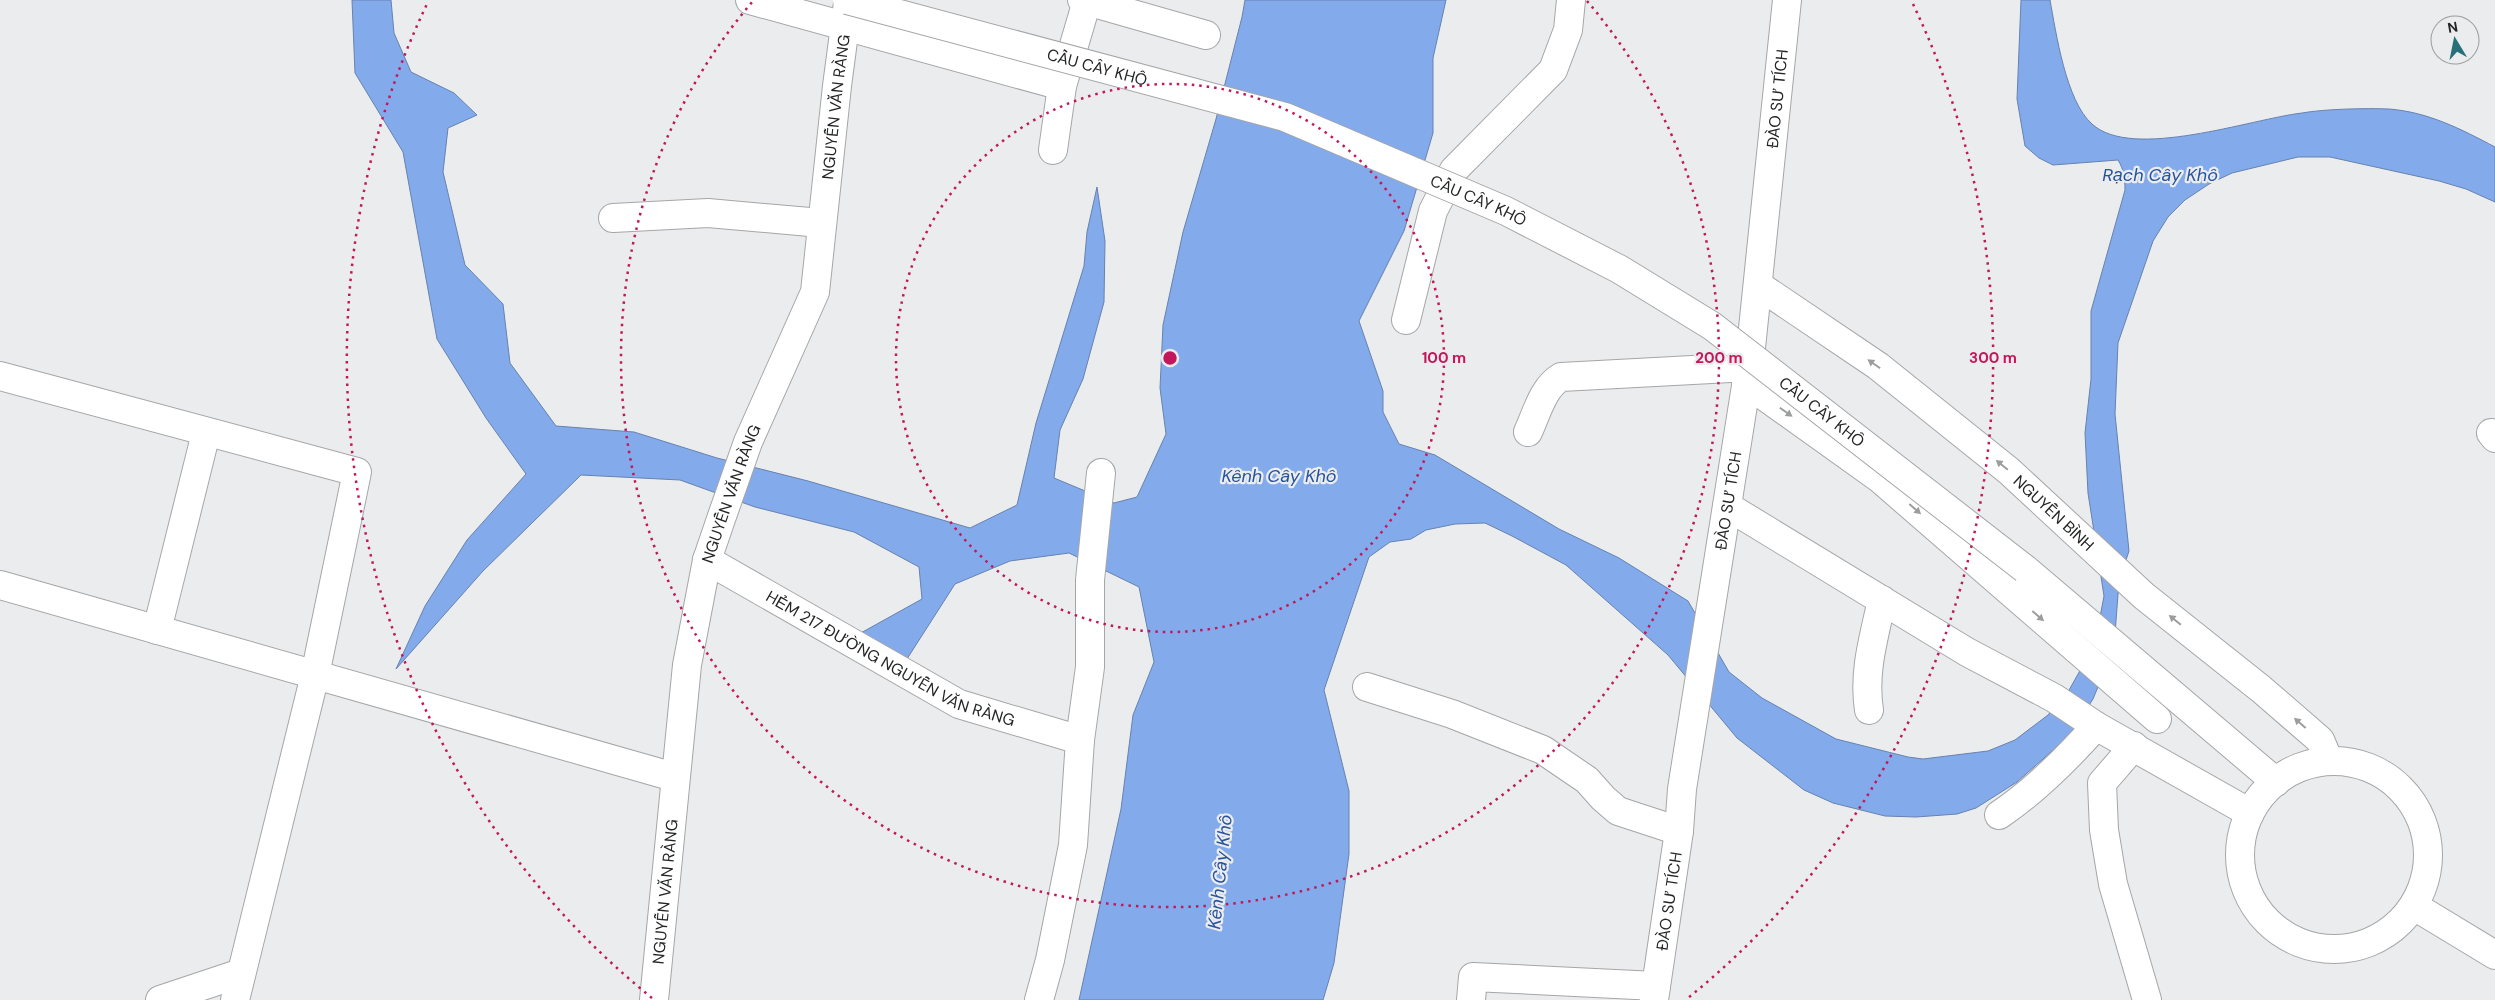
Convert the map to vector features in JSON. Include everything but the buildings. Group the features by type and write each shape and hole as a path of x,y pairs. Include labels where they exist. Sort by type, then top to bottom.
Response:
{"street":[{"path":"750,0 847,8 1062,86"},
{"path":"1406,320 1433,211 1454,170 1553,70 1568,30 1572,0"},
{"name":"ĐÀO SƯ TÍCH","path":"1654,993 1679,831 1682,789 1706,628 1748,375 1787,0"},
{"path":"1054,150 1062,86 1084,1 1206,35"},
{"name":"NGUYỄN VĂN RÀNG","path":"654,1000 674,777 687,665 708,560 720,518 748,442 815,292 821,223 847,8"},
{"name":"CẦU CÂY KHÔ","path":"847,8 1285,117 1506,211 1619,269 1712,326 2025,569 2276,782"},
{"path":"613,218 715,213 821,223"},
{"name":"NGUYỄN BÌNH","path":"1758,285 1878,366 2009,471 2144,596 2261,689 2320,740 2329,761"},
{"path":"1528,432 1548,390 1553,382 1561,378 1748,375 1879,478 2156,719"},
{"path":"0,376 206,433 357,472 315,675 235,1000"},
{"path":"157,630 206,433"},
{"path":"1039,1000 1050,960 1073,845 1080,740 1090,667 1090,580 1101,473"},
{"path":"1727,506 1967,652 2054,698 2092,723 2134,746 2152,759 2250,813"},
{"name":"HẺM 217 ĐƯỜNG NGUYỄN VĂN RÀNG","path":"708,560 959,704 1080,740"},
{"path":"0,585 674,777"},
{"path":"1868,710 1865,688 1866,670 1882,600"},
{"path":"1367,687 1452,714 1543,750 1586,780 1618,811 1679,831"},
{"path":"2146,1000 2113,884 2104,830 2102,783 2175,698"},
{"path":"1999,815 2041,783 2092,723"},
{"path":"2329,761 2359,764 2386,776 2408,796 2422,821 2429,850 2426,879 2414,906 2393,929 2365,944 2333,950 2302,944 2274,928 2254,904 2242,875 2241,844 2250,813 2261,796 2276,782 2301,767 2329,761"},
{"path":"2414,906 2495,955"},
{"path":"160,1000 241,973"},
{"path":"1471,1000 1473,977 1654,993"}],"water":[{"path":"352,0 391,0 394,33 411,72 454,93 477,115 448,128 443,172 465,265 503,304 510,363 556,426 634,432 717,458 808,481 970,528 1017,505 1036,423 1084,266 1087,232 1097,187 1105,241 1104,302 1083,379 1060,430 1054,478 1114,503 1137,497 1166,434 1160,388 1163,325 1183,232 1216,119 1245,0 1446,0 1433,58 1433,133 1404,231 1359,321 1383,391 1383,412 1399,444 1435,455 1559,529 1619,558 1688,601 1729,672 1762,698 1836,739 1923,759 1988,751 2015,740 2048,715 2068,692 2092,649 2104,596 2088,493 2085,433 2091,379 2091,311 2125,190 2124,178 2122,167 2118,160 2053,165 2039,158 2025,146 2017,99 2021,0 2050,0 2064,66 2075,100 2092,124 2110,134 2135,139 2163,138 2193,135 2311,112 2369,109 2403,111 2444,122 2495,147 2495,202 2466,189 2439,181 2330,157 2298,157 2232,173 2209,184 2185,200 2168,217 2153,241 2118,343 2115,414 2129,551 2119,581 2115,634 2107,665 2093,699 2069,736 2017,782 1976,808 1957,814 1916,817 1885,816 1833,803 1804,790 1737,738 1668,655 1566,565 1485,523 1455,524 1426,530 1411,539 1390,542 1369,557 1324,690 1349,791 1349,854 1334,963 1323,1000 1079,1000 1121,809 1133,715 1154,662 1139,587 1069,553 1010,561 955,584 905,662 859,634 922,599 919,567 854,532 755,507 680,480 581,475 483,571 396,669 425,606 467,540 526,474 486,418 437,339 403,152 355,73"}],"water label":[{"name":"Rạch Cây Khô","path":"2160,175"},
{"name":"Kênh Cây Khô","path":"1279,476"},
{"name":"Kênh Cây Khô","path":"1220,872"}]}
